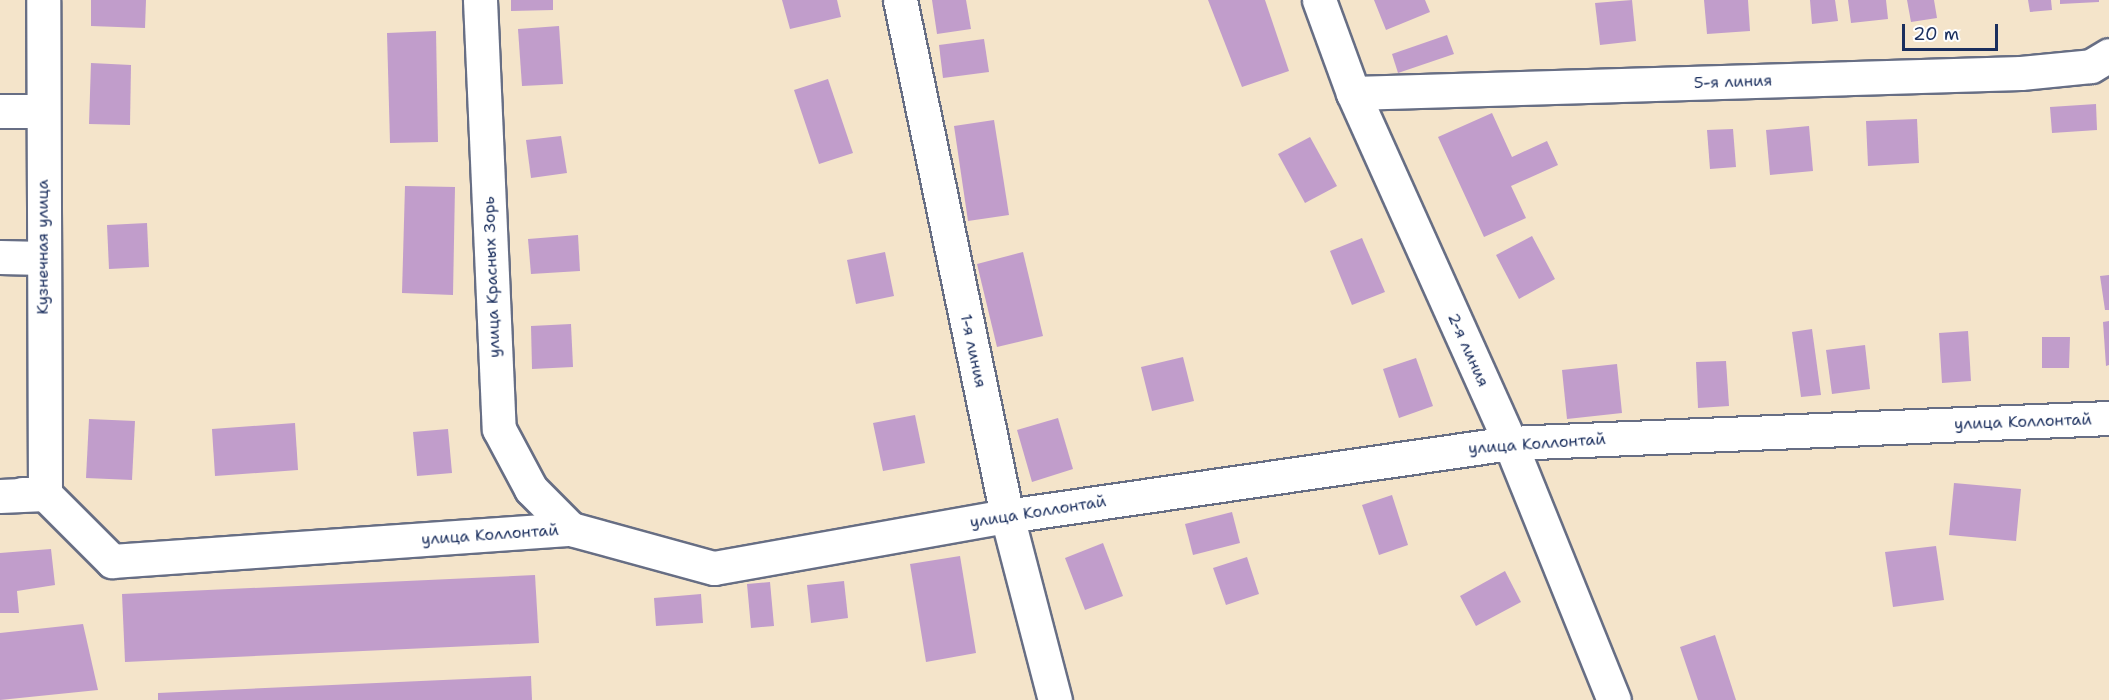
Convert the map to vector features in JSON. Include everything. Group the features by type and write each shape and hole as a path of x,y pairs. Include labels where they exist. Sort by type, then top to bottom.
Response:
{"street":[{"name":"Кузнечная улица","path":"43,0 45,494"},
{"name":"улица Красных Зорь","path":"480,0 498,429 531,489 571,529"},
{"name":"1-я линия","path":"900,0 1007,516 1055,700"},
{"name":"2-я линия","path":"1319,0 1353,93 1510,443 1614,700"},
{"name":"5-я линия","path":"1353,93 2021,73 2091,66 2109,55"},
{"path":"0,111 43,111"},
{"path":"0,257 44,258"},
{"name":"улица Коллонтай","path":"45,494 112,561 571,529 714,568 1007,516 1510,443 2109,418"},
{"path":"0,495 45,494"}],"building":[{"path":"91,0 146,0 145,28 91,26"},
{"path":"511,0 553,0 553,10 511,11"},
{"path":"782,0 837,0 841,17 790,29"},
{"path":"932,0 966,0 971,29 937,34"},
{"path":"1208,0 1265,0 1289,71 1242,87"},
{"path":"1374,0 1425,0 1430,12 1386,30"},
{"path":"1632,0 1636,41 1600,45 1595,3"},
{"path":"1704,0 1748,0 1750,31 1707,34"},
{"path":"1810,0 1835,0 1838,21 1812,24"},
{"path":"1848,0 1886,0 1888,19 1851,23"},
{"path":"1907,0 1934,0 1937,18 1911,22"},
{"path":"2028,0 2051,0 2052,10 2030,12"},
{"path":"2060,0 2099,0 2099,2 2060,4"},
{"path":"559,26 563,84 522,86 518,29"},
{"path":"436,31 438,142 390,143 387,33"},
{"path":"1447,35 1454,54 1398,73 1392,54"},
{"path":"984,39 989,72 943,78 939,45"},
{"path":"91,63 131,65 130,125 89,124"},
{"path":"828,79 853,153 819,164 794,90"},
{"path":"2096,104 2097,130 2052,133 2050,107"},
{"path":"1492,113 1512,157 1547,141 1558,165 1511,186 1526,218 1484,237 1438,137"},
{"path":"1917,119 1919,163 1868,166 1866,121"},
{"path":"994,120 1009,215 968,221 954,126"},
{"path":"1809,126 1813,171 1770,175 1766,130"},
{"path":"1733,129 1736,167 1710,169 1707,130"},
{"path":"561,136 567,173 531,178 526,140"},
{"path":"1310,137 1337,186 1305,203 1278,154"},
{"path":"405,186 455,187 453,295 402,293"},
{"path":"147,223 149,267 109,269 107,225"},
{"path":"578,235 580,271 531,274 528,239"},
{"path":"1532,236 1555,279 1519,299 1496,255"},
{"path":"1362,238 1385,292 1352,305 1330,251"},
{"path":"885,252 894,296 856,304 847,260"},
{"path":"1023,252 1043,336 997,347 977,264"},
{"path":"2109,275 2109,310 2105,310 2100,276"},
{"path":"2109,321 2109,365 2106,366 2103,322"},
{"path":"571,324 573,367 532,369 531,326"},
{"path":"1812,329 1821,395 1801,397 1792,332"},
{"path":"1968,331 1971,381 1942,383 1939,333"},
{"path":"2042,337 2070,337 2069,368 2042,368"},
{"path":"1865,345 1870,389 1832,394 1826,350"},
{"path":"1183,357 1194,401 1152,411 1141,367"},
{"path":"1416,358 1433,406 1399,418 1383,369"},
{"path":"1726,361 1729,406 1698,408 1696,362"},
{"path":"1617,364 1622,413 1567,419 1562,370"},
{"path":"915,415 925,463 883,471 873,423"},
{"path":"1058,418 1073,469 1032,482 1017,430"},
{"path":"89,419 135,421 132,480 86,478"},
{"path":"295,423 298,470 215,476 212,429"},
{"path":"448,429 452,473 417,476 413,432"},
{"path":"1954,483 2021,489 2016,541 1949,535"},
{"path":"1392,495 1408,545 1379,555 1362,505"},
{"path":"1232,512 1240,543 1193,555 1185,524"},
{"path":"1103,543 1123,596 1085,610 1065,558"},
{"path":"1936,546 1944,600 1893,607 1885,552"},
{"path":"51,549 55,585 17,591 19,613 0,613 0,553"},
{"path":"960,556 976,653 926,662 910,564"},
{"path":"1247,557 1259,594 1226,605 1213,568"},
{"path":"1505,571 1521,602 1476,626 1460,596"},
{"path":"535,575 539,643 125,662 122,594"},
{"path":"844,581 848,618 811,623 807,585"},
{"path":"770,582 774,626 751,628 747,584"},
{"path":"701,594 703,623 656,626 654,598"},
{"path":"83,624 98,690 0,700 0,633"},
{"path":"1715,635 1736,700 1698,700 1680,647"},
{"path":"531,676 532,700 158,700 158,693"}]}
